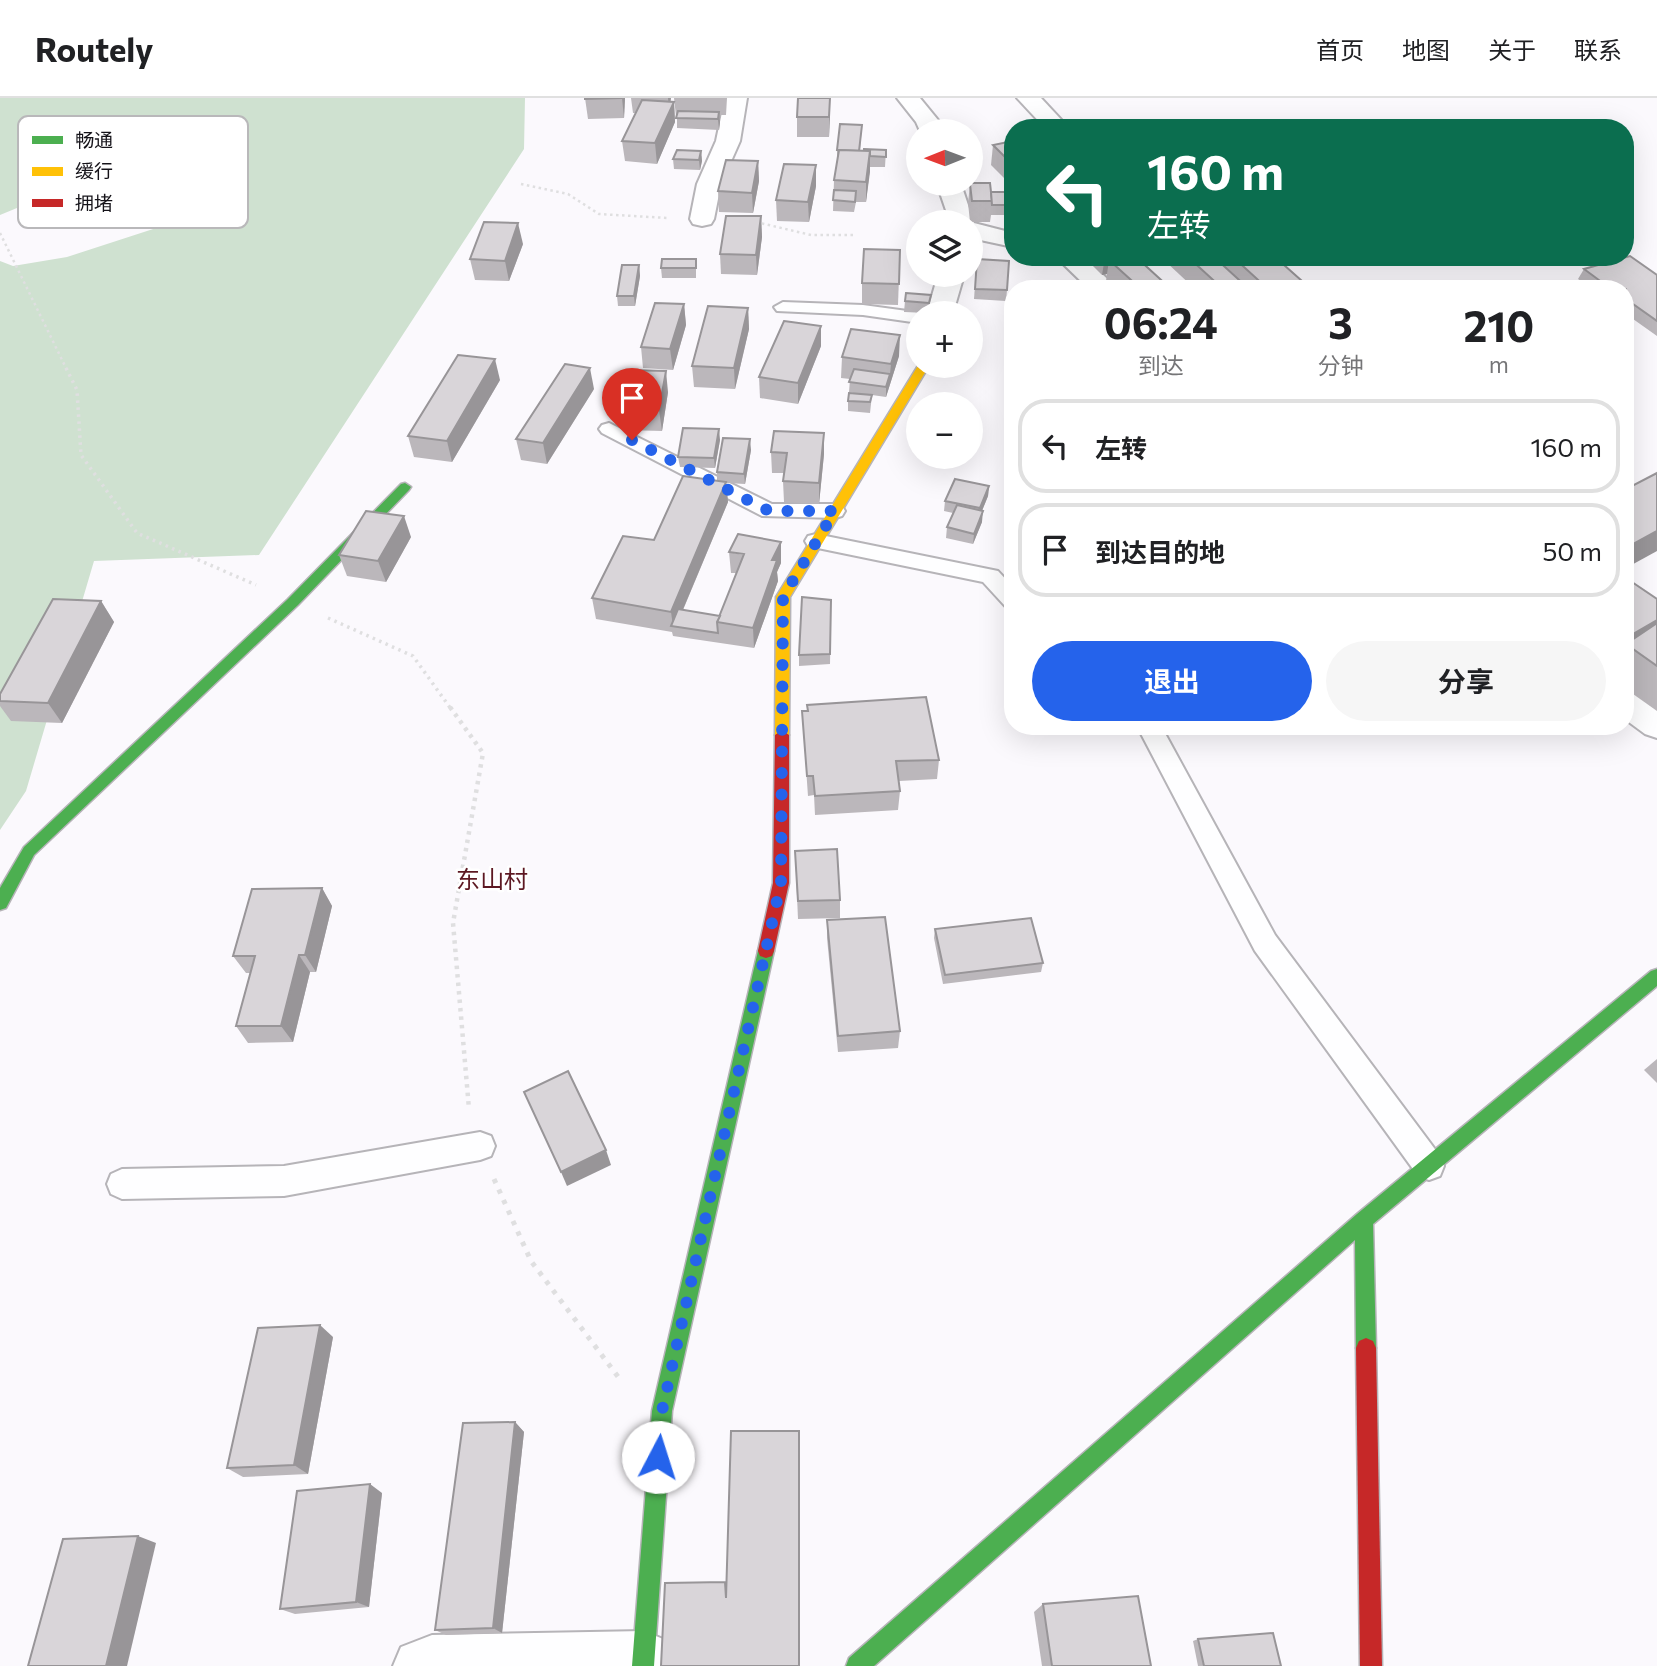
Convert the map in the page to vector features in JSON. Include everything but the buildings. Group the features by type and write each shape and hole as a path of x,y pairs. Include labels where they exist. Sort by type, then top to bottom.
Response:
{"street":[{"path":"702,219 709,184 728,141 736,98"},
{"path":"908,98 926,119"},
{"path":"1028,98 1049,119"},
{"path":"983,233 1004,238"},
{"path":"1079,266 1095,280"},
{"path":"420,1666 432,1662 644,1662 662,1411 781,883 783,597 916,378"},
{"path":"0,903 29,851 293,602 405,487"},
{"path":"1634,708 1657,724"},
{"path":"857,1666 1364,1220 1657,976"},
{"path":"1364,1220 1371,1666"}],"lane":[{"path":"783,307 863,310 906,316"},
{"path":"609,429 769,511 835,511"},
{"path":"816,541 990,576 1004,591"},
{"path":"1154,735 1265,943 1429,1166"},
{"path":"122,1184 284,1181 480,1146"}],"path":[{"path":"0,233 77,390 81,455 137,533 413,656 483,753 453,923 470,1122 531,1261 660,1432"}],"green space":[{"path":"0,98 525,98 524,149 259,555 94,561 26,791 0,830 0,261 13,266 67,257 156,228 248,228 248,116 18,116 18,208 0,215"}],"traffic: fast":[{"path":"0,903 29,851 293,602 405,487"},
{"path":"643,1666 662,1411 766,951"},
{"path":"1366,1348 1364,1220 1657,976"},
{"path":"857,1666 1364,1220"}],"traffic: slow":[{"path":"782,735 783,597 916,378"}],"traffic: jam":[{"path":"766,951 781,883 782,735"},
{"path":"1366,1348 1371,1666"}],"district":[{"name":"东山村","path":"492,878"}],"route":[{"path":"632,440 769,511 835,511 783,597 781,883 662,1411 658,1457"}]}
